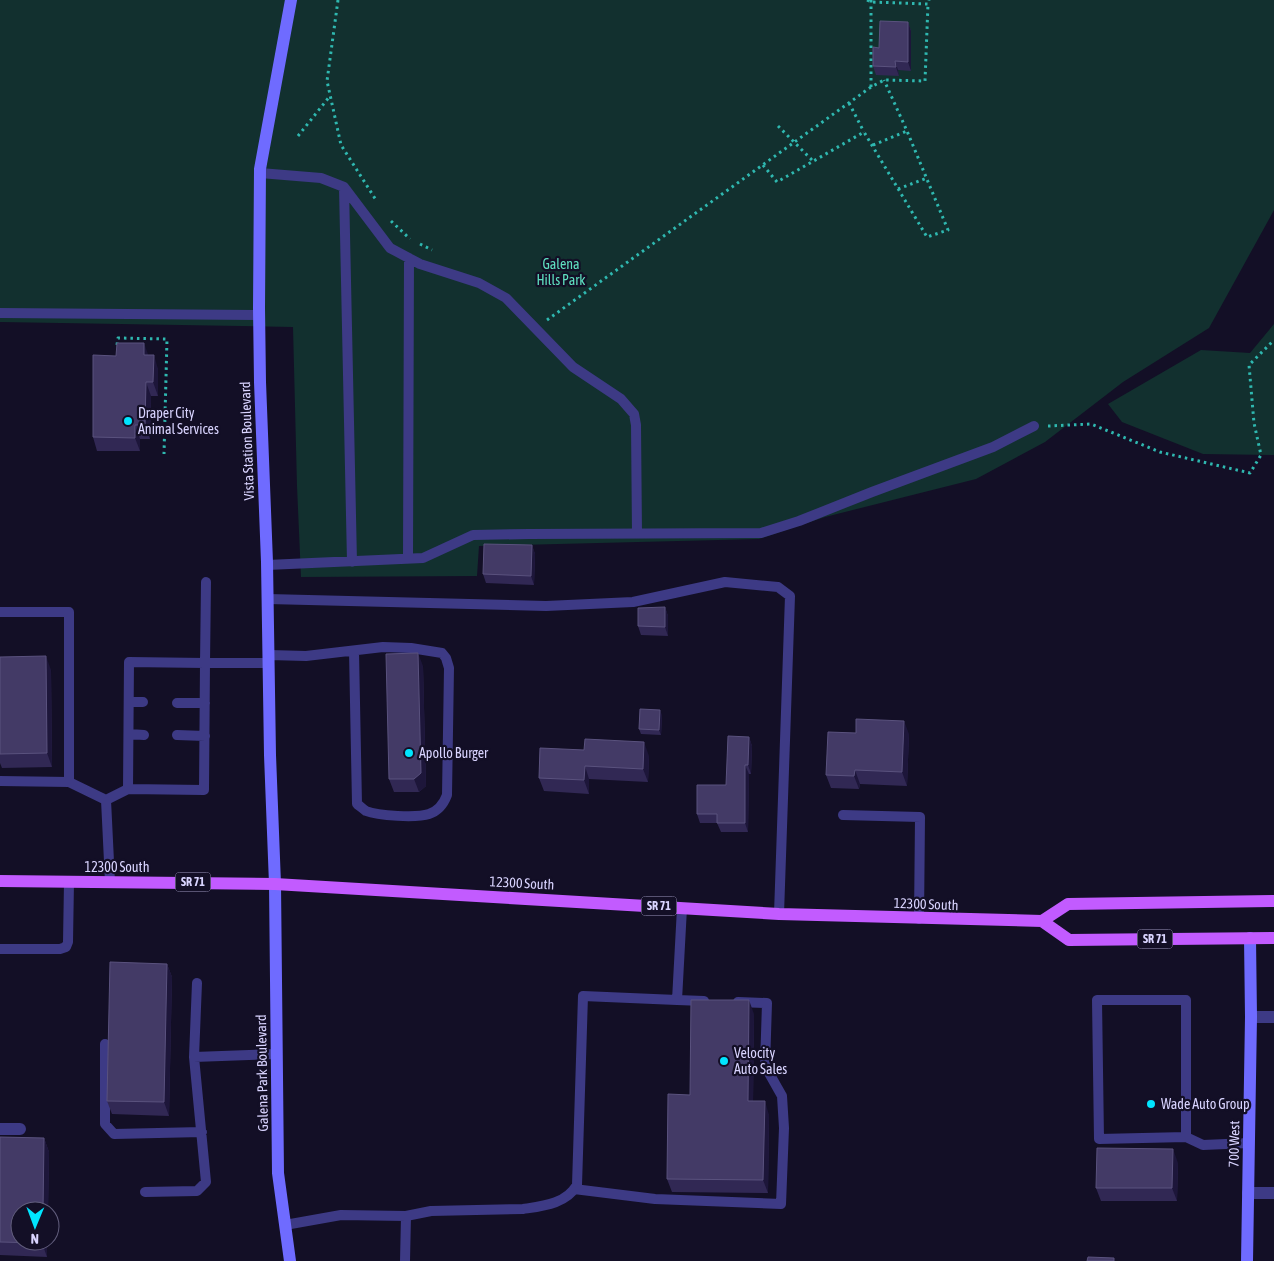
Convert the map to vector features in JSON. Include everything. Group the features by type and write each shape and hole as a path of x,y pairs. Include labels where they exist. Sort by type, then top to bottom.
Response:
{"main road":[{"name":"12300 South","path":"0,881 275,884 779,914 1042,921"},
{"path":"1042,921 1068,904 1274,901"},
{"name":"SR 71","path":"1042,921 1069,940 1274,938"}],"street":[{"name":"Vista Station Boulevard","path":"275,884 267,565 260,382 260,173 290,0"},
{"name":"Galena Park Boulevard","path":"275,884 278,1173 290,1261"},
{"name":"700 West","path":"1247,1261 1251,1017 1250,938"},
{"path":"1251,1017 1274,1017"},
{"path":"0,1129 20,1129"},
{"path":"1248,1193 1274,1193"}],"lane":[{"path":"260,173 321,178 344,187 390,248 420,264 479,283 506,298 573,367 621,399 634,414 636,426 637,534"},
{"path":"344,187 352,562"},
{"path":"408,558 409,258"},
{"path":"0,313 259,314"},
{"path":"267,565 423,558 473,536 761,533 799,521 992,447 1034,426"},
{"path":"106,800 128,789 204,790 206,582"},
{"path":"268,599 546,606 633,602 725,582 778,587 790,596 779,914"},
{"path":"0,612 69,612 69,782"},
{"path":"128,789 129,662 205,663 306,656 383,647 411,648 442,653 446,658 449,668 448,795 443,804 429,814 413,816 366,811 357,804 354,651"},
{"path":"129,702 143,702"},
{"path":"177,703 205,703"},
{"path":"128,734 144,735"},
{"path":"177,735 205,736"},
{"path":"0,781 69,782 106,800"},
{"path":"106,800 110,882"},
{"path":"843,815 920,817 919,919"},
{"path":"0,949 60,949 66,947 68,942 69,882"},
{"path":"676,1000 682,908"},
{"path":"145,1192 197,1192 206,1182 194,1057 197,983"},
{"path":"285,1225 341,1215 406,1216 431,1211 523,1209 563,1200 572,1194 576,1185 583,996 713,1001"},
{"path":"1186,1137 1186,1000 1097,1000 1099,1139 1186,1137 1202,1145 1249,1143"},
{"path":"574,1189 655,1200 781,1204 784,1128 782,1096 765,1066 767,1003 731,1002"},
{"path":"105,1044 105,1124 114,1134 202,1132"},
{"path":"194,1057 276,1054"},
{"path":"405,1261 406,1216"}],"path":[{"path":"338,0 327,81 341,145 380,206"},
{"path":"540,315 545,321 871,87 884,80 925,81 928,2 870,1 871,87"},
{"path":"849,103 864,132 927,237 948,230 884,80"},
{"path":"298,136 331,95"},
{"path":"778,126 813,161"},
{"path":"873,146 907,131"},
{"path":"763,165 777,182 864,132"},
{"path":"898,189 927,178"},
{"path":"391,220 410,240"},
{"path":"419,244 436,251"},
{"path":"117,347 118,338 167,339 164,454"},
{"path":"1034,426 1090,424 1160,452 1250,473 1261,455 1254,423 1249,365 1274,340"}],"green space":[{"name":"Galena Hills Park","path":"0,0 1274,0 1274,210 1209,328 1123,382 1045,442 976,479 825,517 759,539 479,546 477,576 301,577 293,327 0,322"},
{"path":"1274,324 1274,455 1203,454 1122,422 1108,404 1201,350 1250,353"}],"building":[{"path":"880,21 908,22 908,62 895,61 896,67 873,66 873,47 879,48"},
{"path":"117,343 144,343 144,355 154,355 153,382 146,382 145,425 135,425 135,438 93,437 93,355 116,356"},
{"path":"484,544 532,545 531,576 483,574"},
{"path":"665,607 665,627 638,626 638,608"},
{"name":"Apollo Burger","path":"418,653 421,773 414,779 389,779 386,654"},
{"path":"46,656 47,753 0,754 0,657"},
{"path":"640,709 660,710 659,730 639,729"},
{"path":"856,719 904,721 902,772 855,770 854,776 826,775 828,732 856,733"},
{"path":"728,736 749,737 748,765 745,765 745,823 717,823 717,814 697,814 697,785 726,785"},
{"path":"585,739 644,742 643,769 585,766 584,780 539,778 540,748 584,750"},
{"path":"110,962 167,964 164,1102 107,1101"},
{"name":"Velocity Auto Sales","path":"691,1000 749,1000 748,1101 765,1101 763,1180 667,1179 668,1094 690,1095"},
{"path":"0,1137 44,1138 43,1201 10,1201 10,1242 0,1242"},
{"path":"1097,1148 1173,1149 1172,1188 1096,1188"},
{"path":"1088,1257 1114,1258 1114,1261 1087,1261"}],"place":[{"name":"Draper City Animal Services","path":"128,421"},
{"name":"Apollo Burger","path":"409,753"},
{"name":"Velocity Auto Sales","path":"724,1061"},
{"name":"Wade Auto Group","path":"1151,1104"}]}
